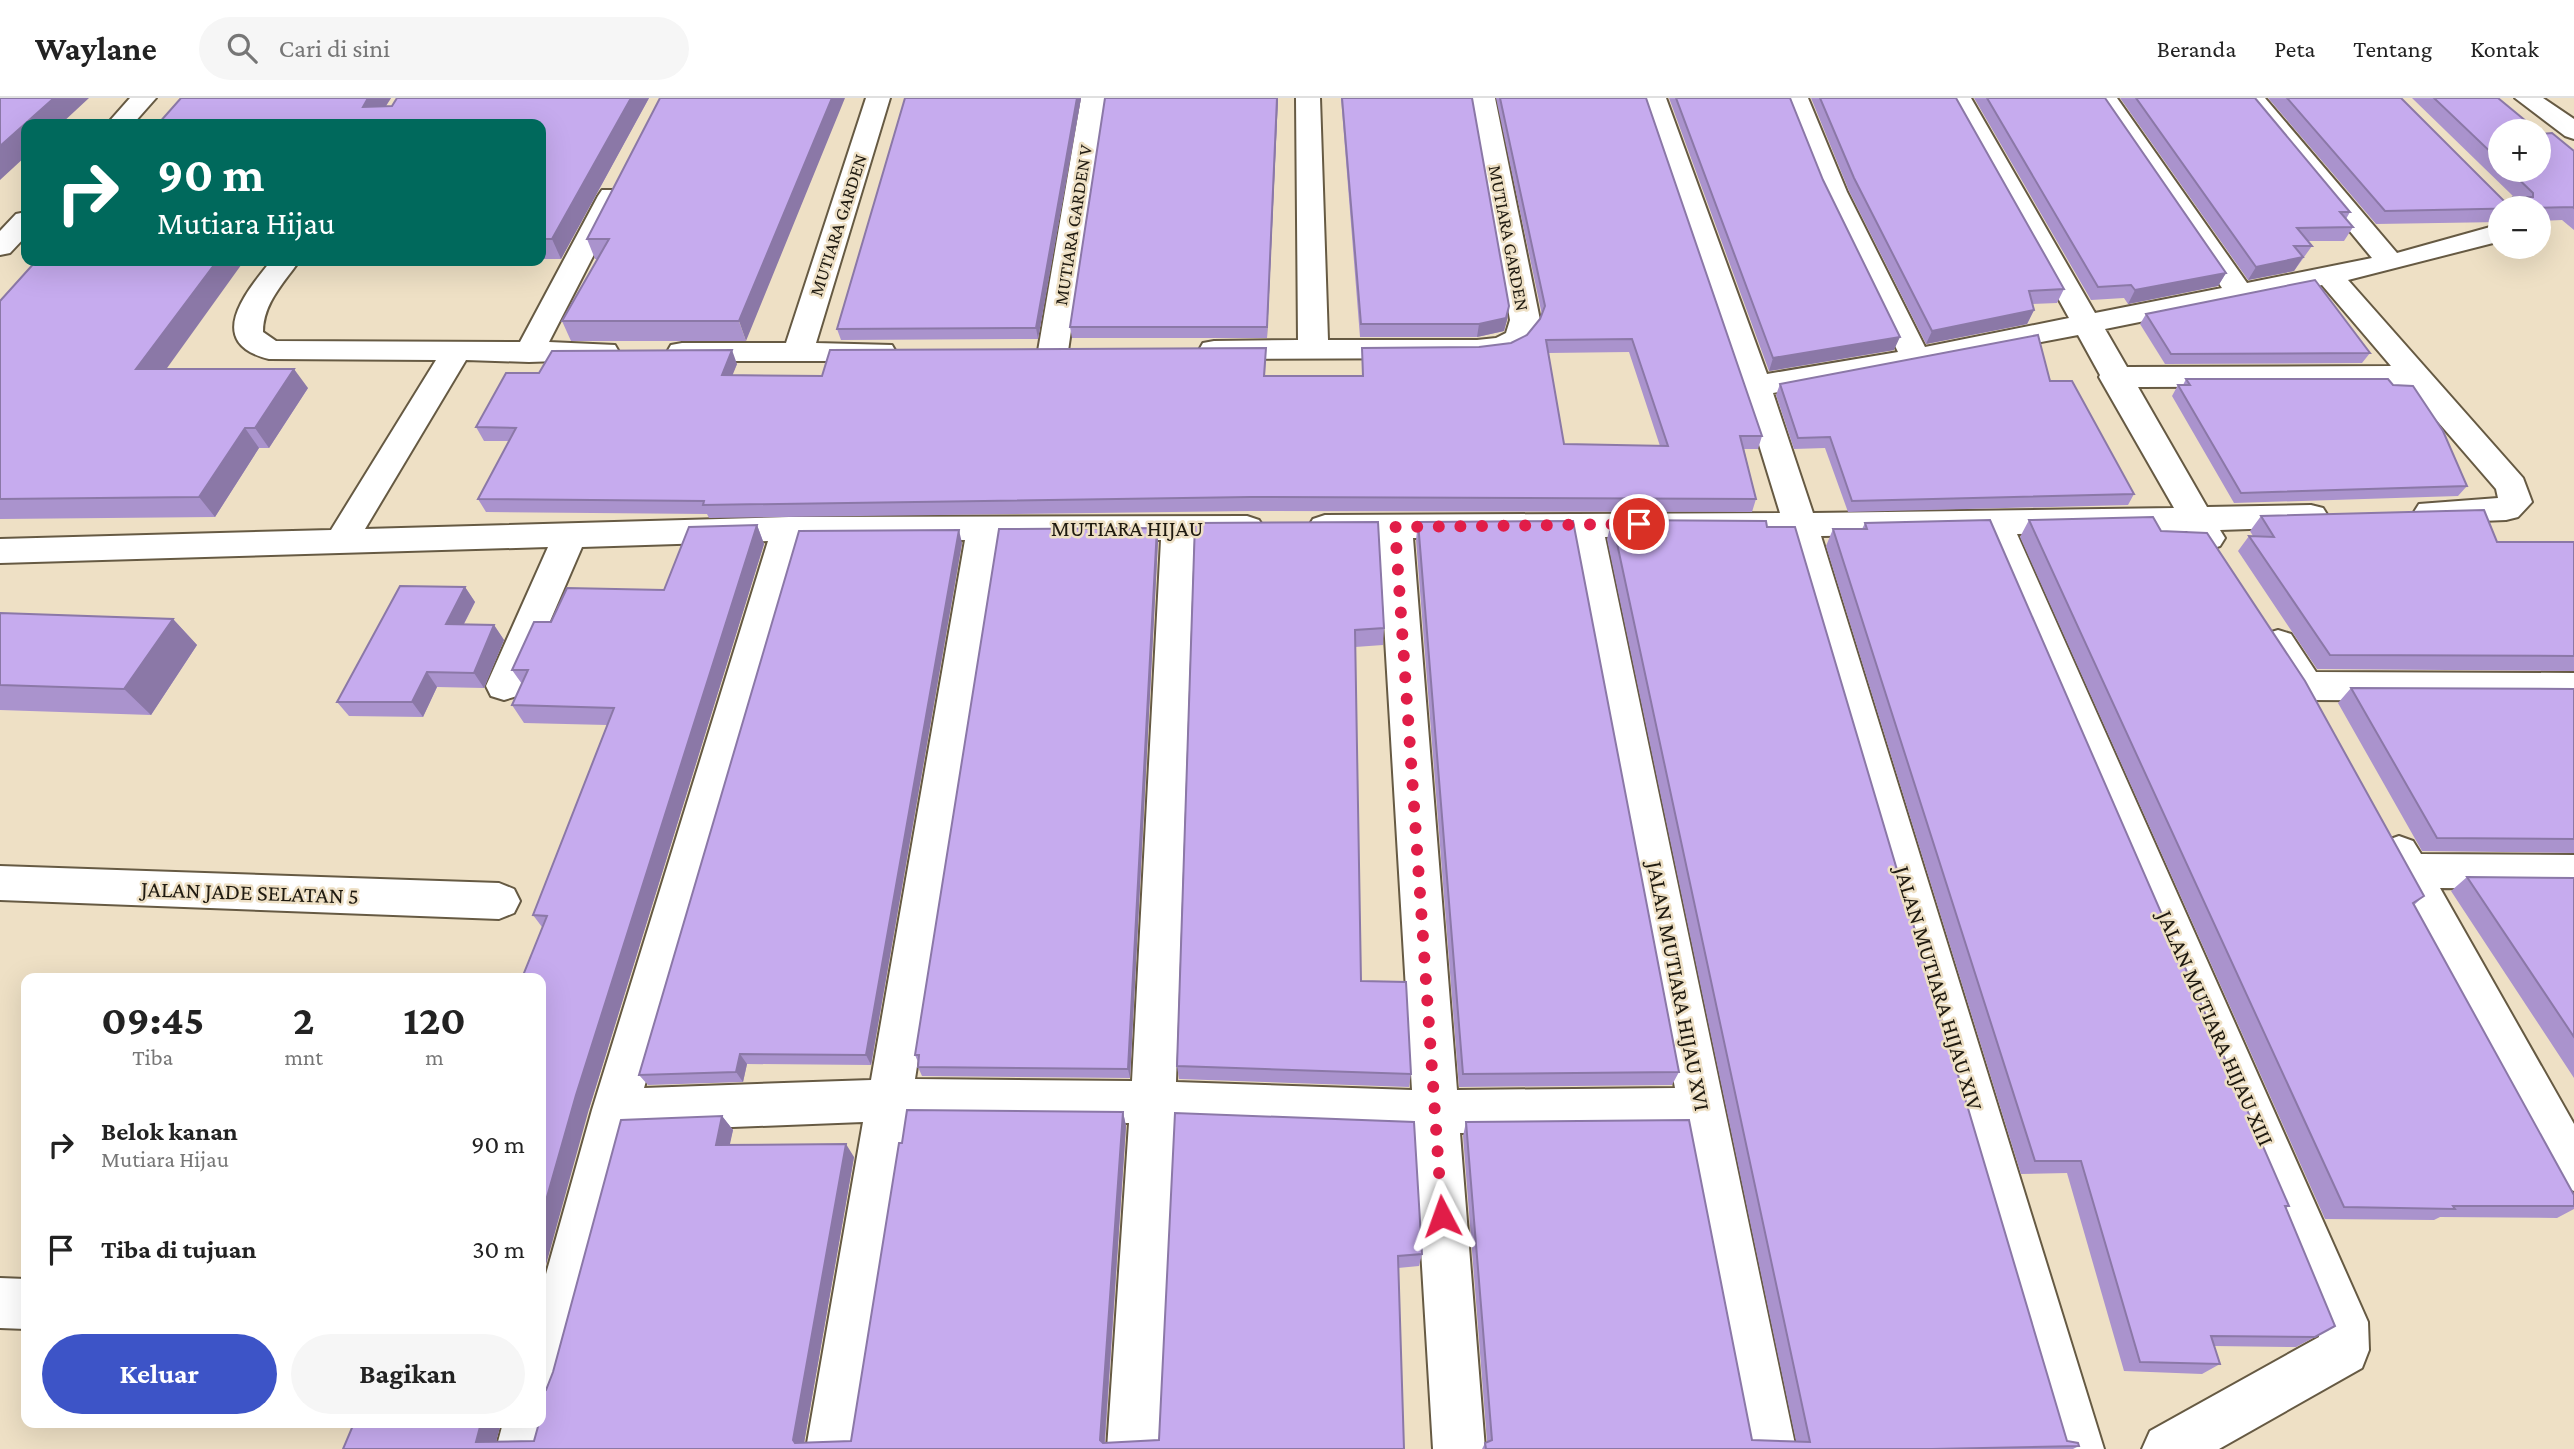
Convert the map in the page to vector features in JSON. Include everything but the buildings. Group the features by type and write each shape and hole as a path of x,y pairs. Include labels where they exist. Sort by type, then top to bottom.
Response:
{"street":[{"path":"124,119 144,98"},
{"name":"MUTIARA GARDEN","path":"798,352 878,98"},
{"name":"MUTIARA GARDEN V","path":"1053,351 1093,98"},
{"path":"1308,98 1313,349"},
{"name":"MUTIARA GARDEN","path":"1190,350 1477,349 1502,347 1518,338 1525,320 1483,98"},
{"name":"JALAN MUTIARA HIJAU XIV","path":"1654,98 1756,386 1801,527 2078,1449"},
{"path":"1796,98 1835,192 1916,358"},
{"path":"1959,98 2115,377 2197,520 2226,564"},
{"path":"2105,98 2239,292"},
{"path":"2252,98 2391,262"},
{"path":"2527,98 2574,131"},
{"path":"530,353 624,171"},
{"path":"0,247 21,225"},
{"path":"1756,386 1916,358 2328,275 2391,262 2488,236"},
{"path":"281,266 256,300 247,326 248,335 269,350 454,353 905,352"},
{"path":"2328,275 2511,486 2516,502 2506,509 2487,511 2404,513"},
{"path":"341,541 454,353"},
{"path":"2115,377 2415,376"},
{"name":"MUTIARA HIJAU","path":"0,551 789,529 1585,524 1801,527 2335,515"},
{"name":"JALAN MUTIARA HIJAU XIII","path":"1995,523 2343,1322 2344,1350 2168,1449"},
{"name":"JALAN MUTIARA HIJAU XVI","path":"1585,524 1770,1449"},
{"path":"1395,527 1459,1449"},
{"path":"832,1449 892,1100 984,528"},
{"path":"1133,1449 1153,1102 1178,528"},
{"path":"546,1363 615,1110 789,529"},
{"path":"504,686 570,535"},
{"path":"2262,619 2306,686 2325,721"},
{"path":"2306,686 2574,687"},
{"path":"2383,825 2560,1122 2574,1169"},
{"path":"2409,871 2574,872"},
{"name":"JALAN JADE SELATAN 5","path":"0,883 499,901"},
{"path":"615,1110 892,1100 1153,1102 1435,1112 1704,1109"},
{"path":"0,1303 21,1304"},
{"path":"522,1449 528,1428"}],"route":[{"path":"1442,1216 1395,527 1639,524"}]}
